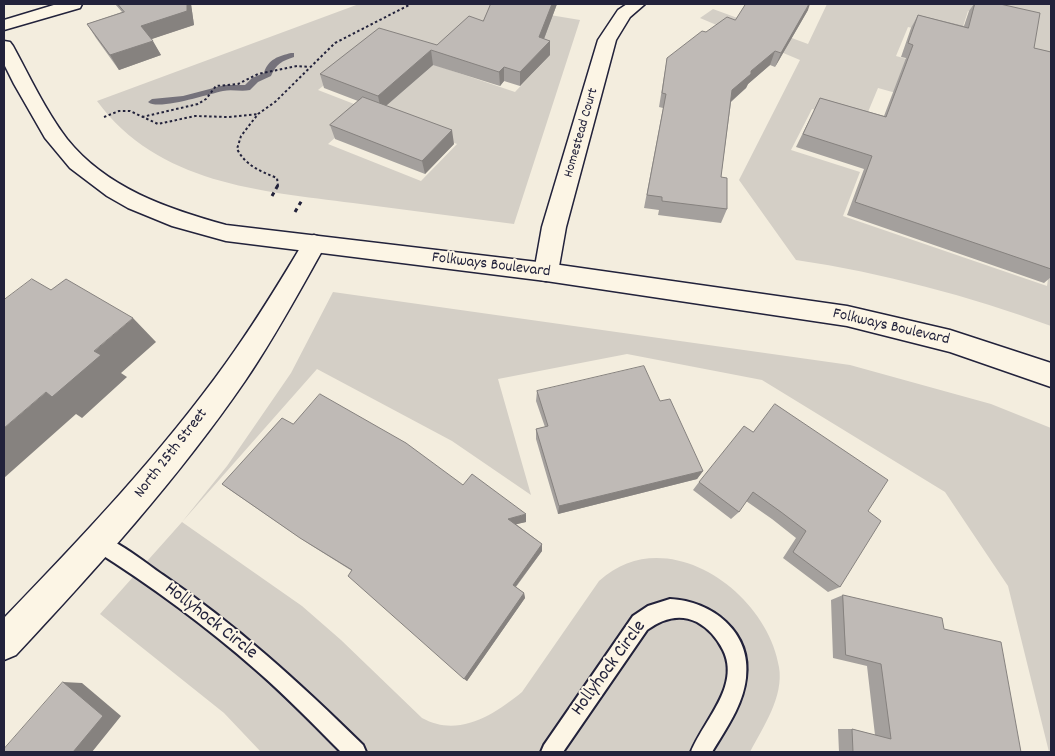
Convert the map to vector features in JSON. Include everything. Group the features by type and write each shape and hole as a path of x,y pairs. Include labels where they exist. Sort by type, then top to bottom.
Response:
{"street":[{"path":"4,25 74,4"},
{"name":"Homestead Court","path":"546,272 554,227 608,40 624,14 637,4"},
{"name":"Folkways Boulevard","path":"4,46 25,86 58,140 80,165 107,186 148,208 202,227 226,233 546,272 780,305 882,323 970,347 1051,375"},
{"name":"North 25th Street","path":"4,643 99,543 160,472 235,374 314,244"}],"lane":[{"name":"Hollyhock Circle","path":"99,543 135,565 233,639 290,687 356,752"},
{"name":"Hollyhock Circle","path":"551,752 640,623 646,617 662,609 681,608 691,609 701,614 722,632 735,654 737,668 736,680 728,704 701,752"}],"path":[{"path":"272,196 278,186 277,178 246,164 237,149 240,136 258,114 275,102 335,43 411,4"},
{"path":"142,117 198,104 208,97 211,91 219,85 242,83 261,73 297,66 309,67"},
{"path":"104,117 126,110 158,124 195,116 228,117 258,114"}],"shaded area":[{"path":"359,4 484,4 580,20 514,224 282,194 213,179 180,167 150,150 122,129 97,101","holes":["470,29 550,55 515,92 432,64 377,113 457,144 421,181 328,144 367,109 318,90 383,38 439,56"]},
{"path":"827,4 1051,4 1051,68 964,112 878,88 863,124 812,109 791,150 860,172 843,216 1047,286 1051,257 1051,326 957,295 829,265 796,260 739,180 800,60 700,18 713,9 808,44","holes":["968,11 1032,27 961,74 896,56 908,27 959,39"]},
{"path":"333,292 850,365 991,404 1051,428 1051,752 1049,752 1008,586 945,492 762,380 627,354 498,379 531,495 452,441 317,369 182,522 227,466 291,373"},
{"path":"182,522 302,606 341,640 422,718 435,724 462,725 488,716 511,701 522,692 599,581 625,564 653,558 682,561 709,573 734,590 755,613 771,639 779,667 780,678 775,700 750,752 261,752 224,713 100,614"}],"building":[{"path":"118,4 187,4 187,11 141,26 153,41 110,55 87,24 124,12"},
{"path":"491,4 552,4 539,37 550,41 520,72 504,67 499,72 431,50 378,96 320,74 379,28 437,45 469,16 483,21"},
{"path":"746,4 809,4 781,53 775,51 732,90 721,177 727,178 727,209 662,201 662,197 647,195 666,94 662,93 667,58 702,31 706,32 727,17 735,20"},
{"path":"975,4 1000,4 1040,13 1034,48 1051,52 1051,269 855,202 872,156 803,134 820,98 886,117 913,45 908,43 918,15 968,28"},
{"path":"363,97 452,130 422,161 330,125"},
{"path":"32,279 51,290 66,279 133,318 94,351 101,355 52,397 46,392 4,428 4,300"},
{"path":"644,366 660,401 670,399 703,471 559,506 536,429 548,426 537,391"},
{"path":"320,394 406,443 463,485 472,474 526,514 508,519 542,544 513,585 524,593 464,679 348,576 352,570 300,538 222,484 282,418 293,424"},
{"path":"775,404 888,480 868,511 881,521 840,587 793,552 806,531 781,512 753,492 739,512 699,482 744,426 753,432"},
{"path":"843,595 942,618 944,629 1001,642 1021,752 853,752 852,729 891,739 881,664 846,655"},
{"path":"63,682 103,716 73,752 4,752 4,749"}],"waterway":[{"path":"152,102 183,99 225,88 247,88 255,80 268,74 273,63 291,55"}]}
